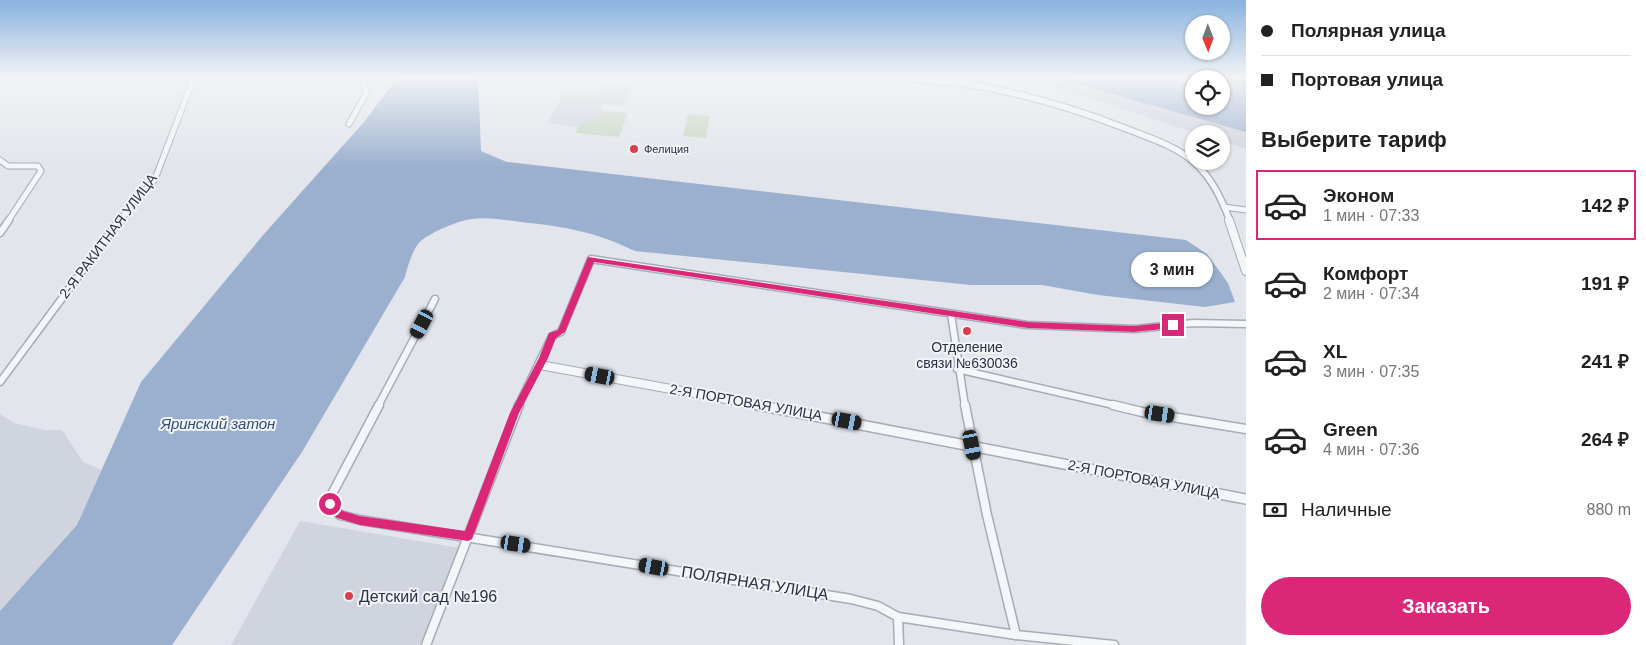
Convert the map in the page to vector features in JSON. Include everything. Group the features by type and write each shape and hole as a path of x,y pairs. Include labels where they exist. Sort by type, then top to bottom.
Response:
{"street":[{"name":"2-Я РАКИТНАЯ УЛИЦА","path":"0,382 107,235 155,179 182,107"},
{"path":"349,124 353,112 359,107"},
{"path":"1063,107 1122,127 1175,149 1203,171 1224,207 1246,271"},
{"path":"0,160 8,166 38,166 41,171 0,233"},
{"path":"1224,207 1246,210"},
{"path":"426,645 515,413 540,365 552,336 561,332 591,259 1028,325 1134,329 1193,323 1246,324"},
{"name":"ПОЛЯРНАЯ УЛИЦА","path":"435,299 332,494 330,504 340,515 360,520 851,599 878,606 898,617 1016,635 1114,645"},
{"path":"951,314 957,369 992,546 1016,635"},
{"name":"2-Я ПОРТОВАЯ УЛИЦА","path":"540,365 972,445 1246,499"},
{"path":"957,369 1142,412 1246,429"},
{"path":"898,617 899,645"}],"shaded area":[{"path":"556,107 603,107 599,117 580,127 548,123"},
{"path":"1116,107 1185,107 1185,115 1230,115 1230,107 1246,107 1246,149 1230,144 1230,125 1185,125 1185,129"},
{"path":"0,414 14,423 45,430 62,430 83,462 102,470 77,525 0,611"},
{"name":"Детский сад №196","path":"300,521 460,548 420,645 231,645"}],"green space":[{"path":"601,111 628,113 619,137 576,133 578,126 599,117"},
{"path":"688,114 710,116 706,138 683,136"}],"water":[{"name":"Яринский затон","path":"375,107 479,107 481,151 507,162 1186,240 1207,254 1228,283 1235,302 1205,307 1098,295 1042,285 971,285 635,251 592,234 566,228 478,218 460,222 433,233 422,240 416,247 405,277 302,452 172,645 0,645 0,611 77,525 141,382 264,234"},
{"path":"1159,107 1185,107 1185,115"},
{"path":"1230,107 1246,107 1246,132 1230,127 1230,125 1221,125 1186,115 1230,115"}],"place":[{"name":"Фелиция","path":"634,149"},
{"name":"Отделение связи №630036","path":"967,331"},
{"name":"Детский сад №196","path":"349,596"}],"route":[{"path":"330,504 340,515 360,520 468,536 515,413 544,358 552,336 561,332 591,259 1028,325 1134,329 1173,325"}]}
